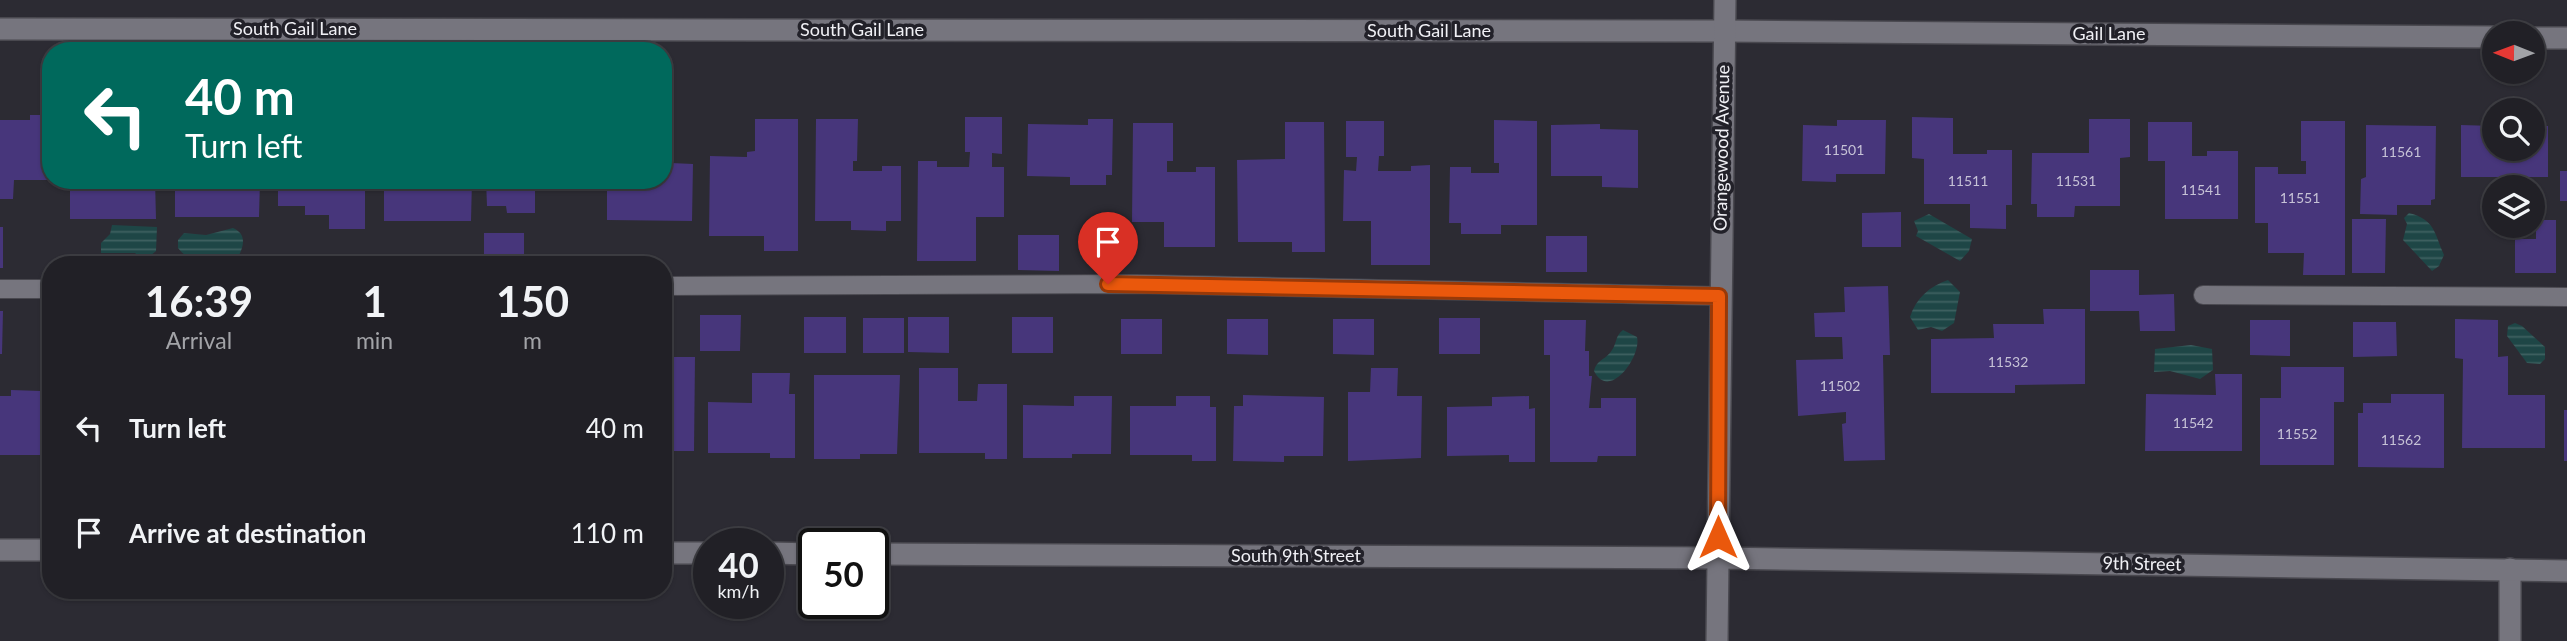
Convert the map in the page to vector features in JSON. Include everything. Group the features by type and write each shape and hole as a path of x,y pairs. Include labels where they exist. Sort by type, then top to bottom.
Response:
{"street":[{"name":"Orangewood Avenue","path":"1717,641 1719,296 1725,0"},
{"name":"South Gail Lane","path":"0,29 1724,31"},
{"name":"Gail Lane","path":"1724,31 2482,37"},
{"path":"2545,38 2567,38"},
{"path":"0,550 42,550"},
{"path":"672,553 693,553"},
{"name":"South 9th Street","path":"889,554 1718,558"},
{"name":"9th Street","path":"1718,558 2567,571"},
{"path":"2510,569 2510,641"}],"lane":[{"path":"672,286 1136,284 1719,296"},
{"path":"0,289 42,289"},
{"path":"2203,295 2567,297"}],"shaded area":[{"path":"2409,213 2429,223 2444,255 2439,266 2432,271 2403,240 2407,224 2404,218"},
{"path":"1929,214 1972,239 1969,251 1960,261 1916,236 1918,231 1914,221"},
{"path":"112,225 157,227 156,251 150,256 101,253 101,243 110,234"},
{"path":"233,228 242,237 243,245 238,256 187,256 178,248 178,240 184,233 206,235"},
{"path":"1948,280 1960,292 1954,323 1942,331 1931,327 1918,330 1910,317 1916,304 1930,289"},
{"path":"2515,323 2545,347 2545,359 2540,364 2527,363 2507,336 2508,326"},
{"path":"1623,330 1637,337 1630,364 1616,379 1600,379 1594,371 1595,367 1610,353"},
{"path":"2191,345 2212,349 2213,370 2200,379 2170,371 2154,372 2155,349"}],"building":[{"path":"30,115 42,115 42,180 14,180 13,199 0,199 0,120 30,120"},
{"path":"965,117 1002,117 1002,154 992,153 992,167 1004,167 1004,217 976,217 976,261 917,261 918,161 937,161 937,167 969,167 970,152 965,152"},
{"path":"1912,117 1953,118 1953,154 1987,154 1987,150 2012,150 2012,205 2006,205 2006,229 1970,228 1970,204 1924,204 1924,159 1912,158"},
{"path":"755,119 798,119 798,251 764,251 764,236 709,236 710,156 747,157 747,152 755,151"},
{"path":"816,119 858,119 857,161 853,161 853,171 882,171 882,166 901,166 901,221 886,221 886,231 851,230 851,221 815,221"},
{"path":"1088,119 1113,119 1112,175 1106,175 1106,185 1070,185 1070,177 1027,176 1028,124 1088,125"},
{"path":"2089,119 2130,119 2130,157 2120,158 2120,206 2075,206 2074,217 2037,217 2037,204 2031,204 2032,153 2089,153"},
{"path":"1494,120 1537,121 1537,225 1501,225 1501,234 1461,234 1461,223 1449,223 1450,167 1471,167 1471,173 1499,173 1499,163 1494,163"},
{"path":"1837,120 1886,120 1885,174 1836,174 1836,182 1802,181 1803,125 1837,126"},
{"path":"1346,121 1384,121 1384,156 1379,156 1378,171 1411,171 1411,166 1430,165 1430,265 1371,265 1371,221 1343,221 1344,170 1356,171 1357,157 1346,157"},
{"path":"2301,121 2345,121 2345,275 2303,275 2304,253 2268,253 2268,223 2255,223 2255,167 2278,167 2278,174 2306,174 2306,161 2301,161"},
{"path":"1285,122 1324,122 1325,252 1292,252 1292,242 1238,242 1237,160 1285,159"},
{"path":"2148,122 2192,122 2192,156 2207,156 2207,151 2238,151 2238,219 2165,219 2165,161 2148,161"},
{"path":"1133,123 1173,123 1173,161 1167,161 1167,172 1196,172 1196,167 1215,167 1215,247 1164,247 1164,222 1132,222"},
{"path":"1600,124 1600,129 1638,130 1638,188 1602,187 1602,176 1551,176 1551,125"},
{"path":"2366,125 2436,126 2435,199 2431,200 2431,205 2397,205 2397,215 2360,214 2361,179 2366,177"},
{"path":"2461,125 2482,126 2482,161 2545,161 2545,126 2548,126 2548,177 2461,177"},
{"path":"672,163 693,164 692,221 607,220 607,189 672,189"},
{"path":"2560,171 2567,171 2567,201 2560,201"},
{"path":"70,189 155,189 156,219 70,219"},
{"path":"175,189 260,189 259,217 175,217"},
{"path":"278,189 365,189 365,229 329,229 329,215 305,215 305,206 278,206"},
{"path":"384,189 472,189 471,221 384,221"},
{"path":"486,189 535,189 535,213 507,213 506,206 487,206"},
{"path":"1901,212 1901,247 1862,247 1862,213"},
{"path":"2352,219 2386,219 2385,273 2352,273"},
{"path":"2545,220 2556,220 2556,273 2515,273 2515,239 2545,238"},
{"path":"0,227 3,227 3,268 0,268"},
{"path":"484,233 524,233 524,256 484,256"},
{"path":"1018,235 1059,235 1059,271 1018,270"},
{"path":"1546,236 1587,236 1587,272 1546,272"},
{"path":"2090,270 2139,270 2139,295 2174,294 2175,331 2140,331 2139,311 2090,311"},
{"path":"1888,286 1890,355 1883,355 1885,460 1844,461 1842,424 1846,423 1846,412 1798,416 1796,360 1843,359 1842,337 1815,337 1814,313 1845,312 1844,287"},
{"path":"2043,309 2085,309 2085,384 2015,385 2015,393 1931,393 1931,339 1994,338 1993,324 2044,324"},
{"path":"0,311 3,311 2,354 0,354"},
{"path":"700,315 741,315 740,351 700,351"},
{"path":"804,317 846,317 846,353 804,353"},
{"path":"908,317 949,317 949,353 908,352"},
{"path":"1012,317 1053,317 1053,353 1012,353"},
{"path":"863,318 904,318 904,353 863,353"},
{"path":"1439,318 1480,318 1480,354 1439,354"},
{"path":"1121,319 1162,319 1162,354 1121,354"},
{"path":"1227,319 1268,319 1268,355 1227,354"},
{"path":"1333,319 1374,319 1374,355 1333,354"},
{"path":"2455,319 2498,320 2498,357 2508,356 2508,395 2545,395 2545,448 2462,448 2463,359 2455,358"},
{"path":"1544,320 1586,320 1585,351 1589,351 1589,376 1592,376 1589,408 1601,408 1601,398 1636,398 1636,456 1598,456 1597,462 1550,462 1550,355 1544,355"},
{"path":"2250,320 2290,320 2290,356 2250,355"},
{"path":"2353,322 2396,322 2397,356 2353,357"},
{"path":"672,357 695,357 694,451 672,451"},
{"path":"2281,367 2344,367 2344,402 2334,402 2334,465 2260,465 2260,398 2281,398"},
{"path":"919,368 958,368 958,401 977,401 978,384 1007,384 1007,459 985,459 985,453 919,453"},
{"path":"1371,368 1398,368 1397,396 1422,396 1421,458 1348,461 1348,392 1370,392"},
{"path":"752,373 790,373 789,394 795,394 795,458 770,458 770,453 708,453 708,402 752,403"},
{"path":"2215,374 2242,374 2242,451 2145,451 2146,394 2216,395"},
{"path":"814,375 900,375 897,454 860,454 860,459 814,459"},
{"path":"11,390 41,391 41,455 0,455 0,396 11,396"},
{"path":"2391,394 2444,394 2444,468 2358,467 2358,413 2363,413 2363,403 2391,403"},
{"path":"1243,395 1324,397 1323,456 1284,456 1284,462 1233,461 1234,406 1243,406"},
{"path":"1074,396 1112,396 1111,454 1072,454 1072,458 1023,458 1023,405 1074,406"},
{"path":"1176,396 1210,396 1210,407 1216,407 1216,461 1192,461 1192,455 1130,455 1130,406 1176,406"},
{"path":"1529,396 1529,409 1535,408 1535,462 1509,462 1509,455 1447,456 1447,407 1492,406 1492,397"},
{"path":"2564,410 2567,410 2567,461 2564,461"}],"route":[{"path":"1108,284 1719,296 1718,537"}]}
